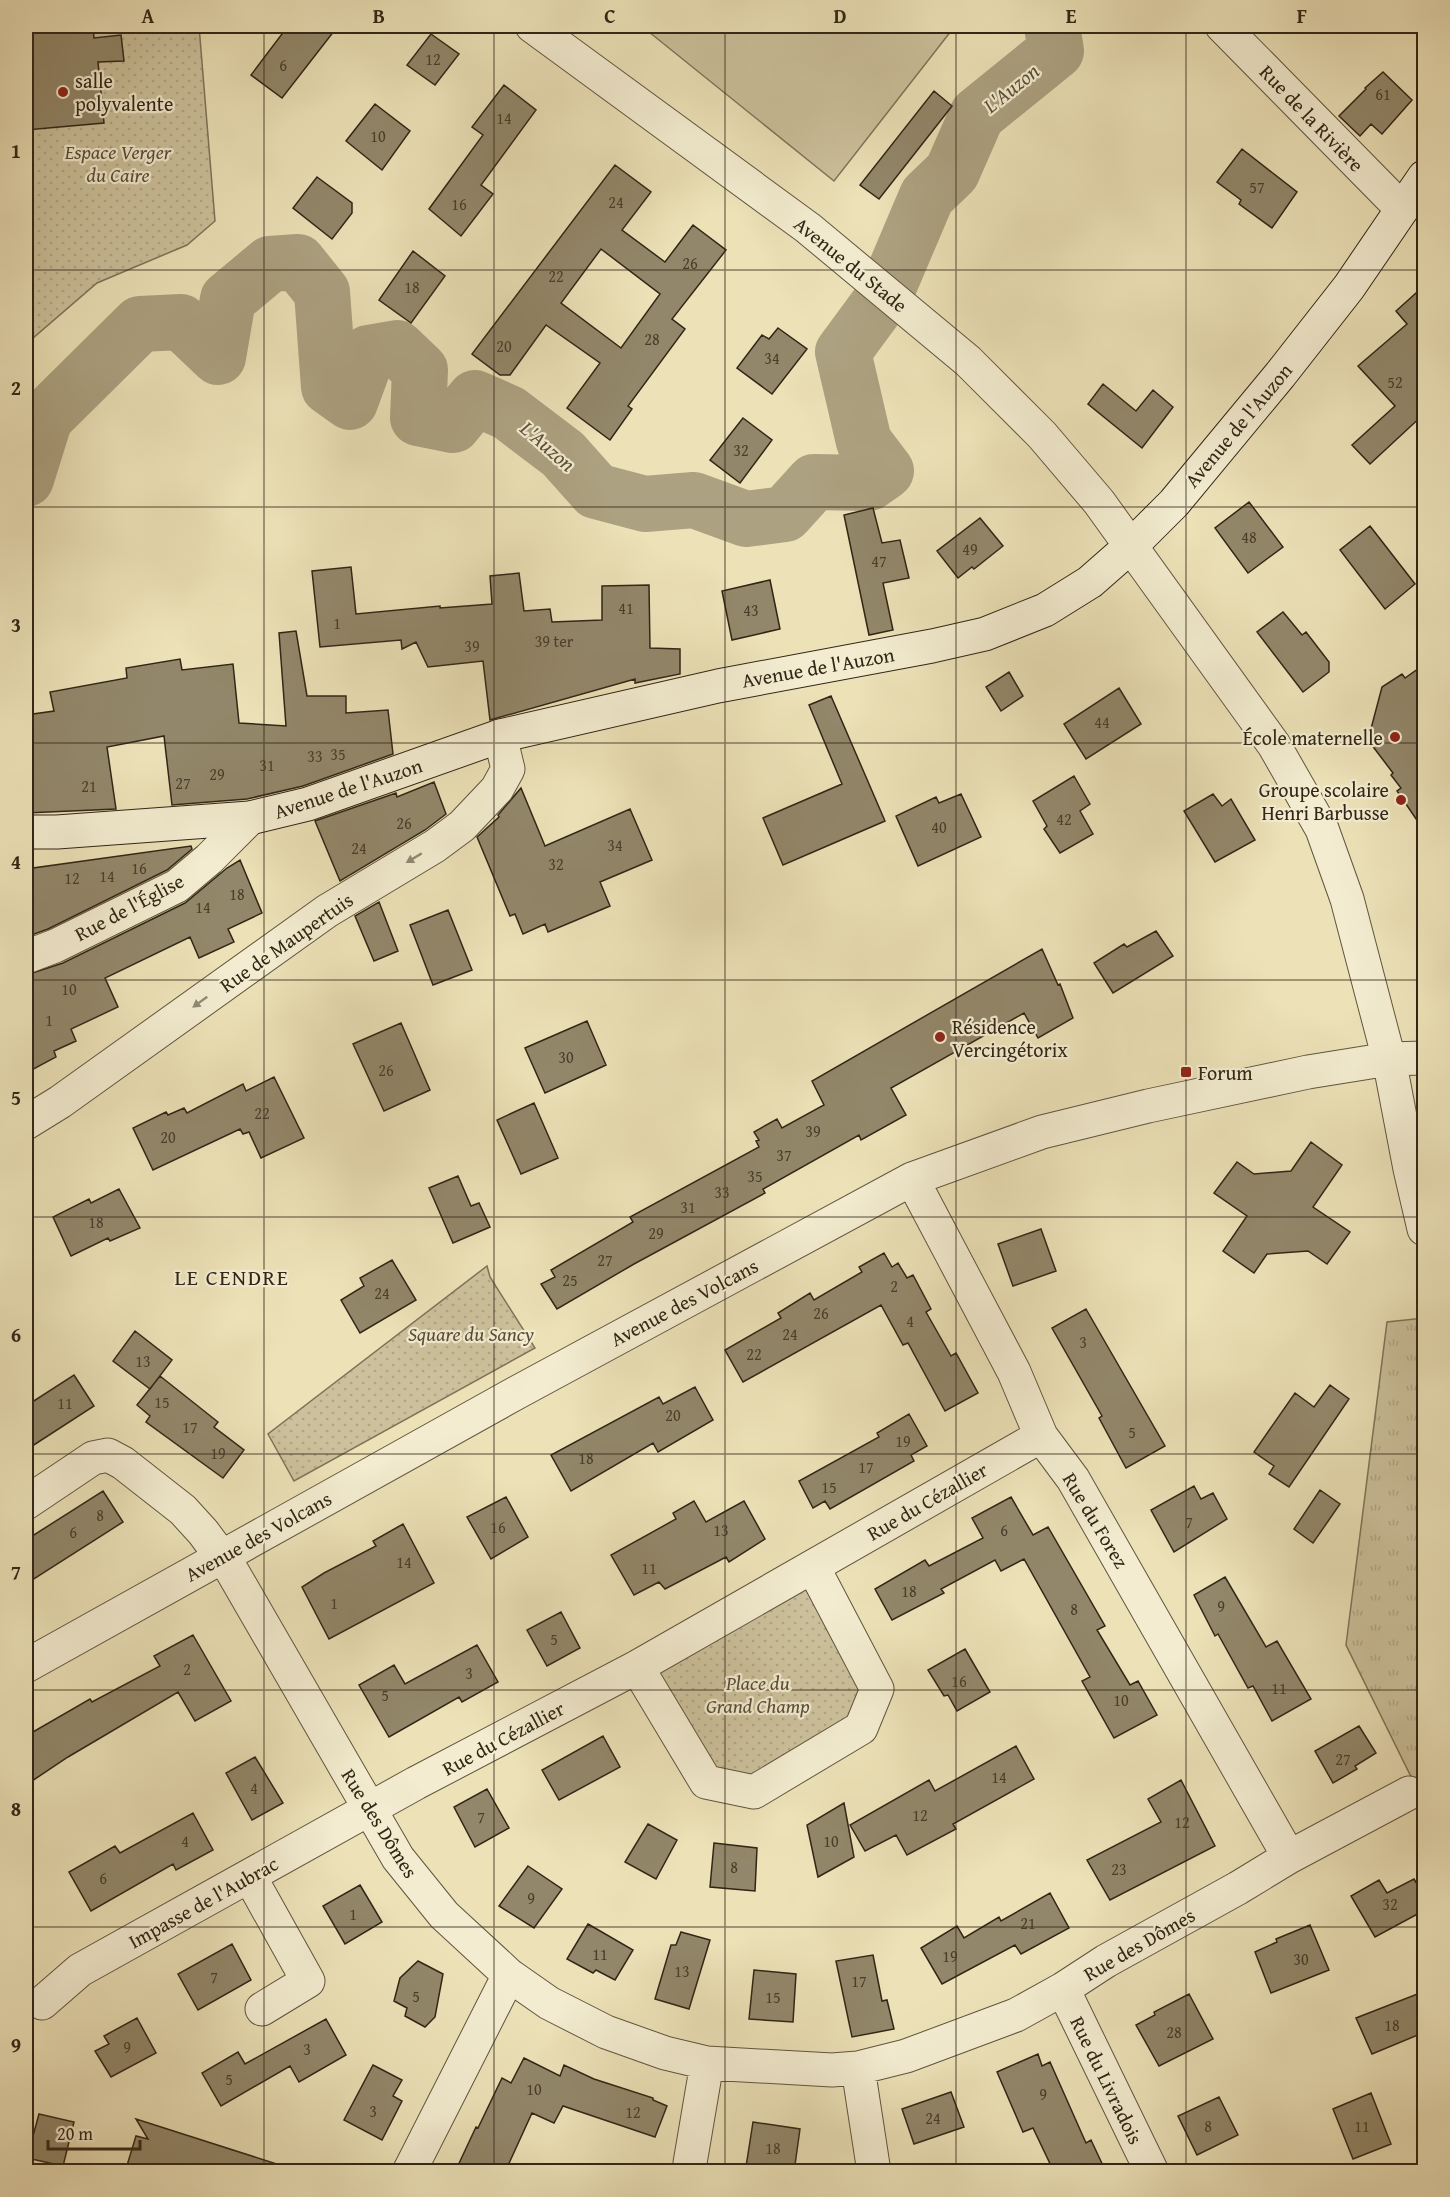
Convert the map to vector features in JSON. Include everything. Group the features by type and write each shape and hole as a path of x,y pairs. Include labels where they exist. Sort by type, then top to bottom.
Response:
{"street":[{"name":"Avenue du Stade","path":"532,26 808,228 968,361 1034,427 1099,502 1275,745 1322,830 1347,899 1389,1059 1410,1169 1425,1229"},
{"name":"Rue de la Rivière","path":"1222,26 1402,209"},
{"name":"Avenue de l'Auzon","path":"26,832 57,832 250,818 308,804 500,736 718,686 985,634 1045,610 1090,582 1131,546 1174,503 1349,287 1425,177"},
{"name":"Rue de Maupertuis","path":"26,1123 60,1102 327,911 435,846 462,826 497,789 508,769 500,736"},
{"name":"Rue de l'Église","path":"26,957 55,946 177,886 209,859 250,818"},
{"name":"Avenue des Volcans","path":"26,1666 220,1557 912,1179 1053,1130 1148,1106 1308,1072 1389,1059 1425,1058"},
{"name":"Rue du Forez","path":"912,1179 1014,1372 1041,1436 1073,1479 1289,1857"},
{"name":"Rue du Cézallier","path":"370,1810 416,1783 637,1667 1041,1436"},
{"name":"Rue des Dômes","path":"26,1503 93,1458 108,1455 123,1463 183,1510 203,1532 232,1571 398,1858 444,1915 509,1975 549,2003 606,2032 665,2053 707,2063 832,2070 858,2068 906,2056 1016,2015 1289,1857 1409,1793"},
{"path":"637,1667 706,1782 754,1792 861,1728 877,1689 813,1567"},
{"name":"Impasse de l'Aubrac","path":"42,2003 80,1970 370,1810"},
{"path":"250,1877 308,1981 262,2009"},
{"path":"409,2172 509,1975"},
{"name":"Rue du Livradois","path":"1063,1989 1152,2172"},
{"path":"690,2163 707,2063"},
{"path":"858,2068 874,2172"}],"green space":[{"name":"Espace Verger du Caire","path":"26,26 199,26 215,221 187,245 97,283 26,344"},
{"path":"654,26 955,26 834,181 649,32"},
{"name":"Square du Sancy","path":"487,1266 490,1277 535,1348 294,1481 268,1434"},
{"path":"1424,1318 1424,1803 1346,1645 1387,1322"},
{"name":"Place du Grand Champ","path":"813,1567 877,1689 861,1728 754,1792 706,1782 637,1667"}],"building":[{"name":"salle polyvalente","path":"93,26 94,38 121,35 124,61 98,62 104,123 26,130 26,29"},
{"path":"288,26 338,26 282,98 251,75"},
{"path":"431,34 459,54 435,85 407,65"},
{"path":"1383,72 1412,100 1382,134 1371,124 1360,136 1339,116"},
{"path":"504,85 536,110 481,185 493,194 461,236 429,209 483,135 472,127"},
{"path":"934,91 952,106 879,199 860,185"},
{"path":"375,104 410,131 382,170 346,141"},
{"path":"1242,149 1297,192 1272,228 1239,204 1241,200 1217,182"},
{"path":"615,165 651,192 622,230 665,262 693,225 726,250 672,319 685,329 628,406 632,409 610,440 567,408 600,363 546,325 510,375 500,375 472,354","holes":["601,249 660,294 621,348 561,303"]},
{"path":"317,177 352,203 352,213 332,239 293,208"},
{"path":"413,251 445,276 411,323 379,300"},
{"path":"1425,285 1425,413 1370,464 1352,445 1395,406 1358,366 1407,324 1396,311"},
{"path":"778,328 807,349 772,394 737,368 762,335 769,339"},
{"path":"1103,384 1136,411 1153,390 1173,407 1142,448 1088,404"},
{"path":"743,418 772,440 740,483 710,460"},
{"path":"1249,502 1283,547 1248,573 1215,528"},
{"path":"873,508 882,543 900,540 909,578 883,583 893,630 869,635 844,515"},
{"path":"980,518 1003,546 974,569 972,567 958,578 937,551"},
{"path":"1370,526 1415,584 1385,609 1340,550"},
{"path":"351,567 356,614 440,606 440,608 492,604 490,576 519,573 524,611 550,609 552,622 602,620 602,586 649,585 650,648 680,649 680,674 635,683 635,679 490,720 483,661 428,667 416,642 402,649 401,640 320,647 312,571"},
{"path":"770,580 780,629 732,640 722,591"},
{"path":"1283,612 1302,635 1306,632 1329,662 1329,672 1303,692 1257,632"},
{"path":"296,631 307,696 346,696 346,713 388,710 393,754 303,786 247,799 172,805 164,736 107,747 116,809 26,813 26,779 30,779 26,754 26,715 54,711 50,692 127,678 126,668 180,659 182,670 233,664 239,723 286,726 279,633"},
{"name":"École maternelle","path":"1425,664 1425,832 1397,791 1401,788 1391,775 1393,773 1368,740 1382,687 1402,674 1405,678"},
{"path":"1009,672 1023,696 1001,711 986,687"},
{"path":"1119,688 1141,724 1086,759 1064,724"},
{"path":"831,696 885,821 783,865 763,818 842,784 809,705"},
{"path":"1074,776 1090,804 1080,811 1093,834 1060,853 1044,829 1047,826 1033,801"},
{"path":"434,782 446,814 425,830 340,881 315,821 396,793 397,797"},
{"path":"521,788 545,846 630,809 652,860 600,882 610,906 548,932 545,924 523,934 515,914 510,916 477,837 499,817 498,815"},
{"path":"961,794 981,837 918,866 896,816 936,797 939,803"},
{"path":"1213,794 1222,806 1231,799 1255,840 1215,862 1184,811"},
{"path":"191,846 192,849 167,870 48,929 26,937 26,869"},
{"path":"240,860 262,913 228,929 234,942 199,958 190,937 105,978 118,1007 71,1029 76,1041 54,1051 56,1057 26,1073 26,975 63,963 185,903"},
{"path":"379,902 398,951 374,961 355,916"},
{"path":"448,910 472,970 433,985 410,925"},
{"path":"1156,931 1173,956 1113,993 1094,963 1124,944 1127,947"},
{"path":"1042,949 1058,985 1060,984 1073,1018 1038,1038 1024,1013 891,1088 906,1115 861,1140 859,1135 763,1189 765,1193 557,1309 541,1284 555,1277 551,1270 633,1222 630,1217 759,1147 756,1141 759,1140 754,1132 777,1119 782,1128 824,1105 812,1081"},
{"path":"587,1021 606,1065 545,1093 525,1048"},
{"path":"401,1023 430,1090 384,1111 353,1044"},
{"path":"274,1077 304,1138 261,1158 249,1132 243,1134 240,1129 153,1170 133,1128 166,1112 168,1115 184,1108 187,1113 243,1084 246,1091"},
{"path":"534,1103 558,1158 521,1174 497,1120"},
{"path":"1311,1142 1342,1165 1313,1207 1350,1232 1327,1264 1308,1251 1267,1254 1254,1273 1223,1251 1247,1216 1214,1193 1237,1162 1254,1174 1291,1171"},
{"path":"458,1176 471,1206 479,1203 490,1227 453,1243 429,1188"},
{"path":"119,1189 140,1228 110,1241 108,1238 71,1256 53,1217 89,1199 91,1203"},
{"path":"1041,1229 1056,1271 1013,1286 998,1244"},
{"path":"884,1253 892,1267 898,1263 907,1278 913,1275 931,1309 926,1312 951,1356 956,1353 978,1393 945,1411 908,1343 903,1345 881,1305 743,1382 725,1350 781,1318 778,1313 810,1293 814,1300 862,1272 859,1267"},
{"path":"392,1260 416,1300 360,1333 341,1300 364,1286 360,1278"},
{"path":"1086,1309 1165,1446 1126,1468 1099,1418 1102,1416 1052,1328"},
{"path":"135,1331 172,1360 150,1389 113,1361"},
{"path":"74,1375 94,1406 26,1450 26,1406"},
{"path":"160,1376 218,1422 214,1427 244,1450 223,1478 146,1422 150,1416 137,1405"},
{"path":"1330,1385 1349,1399 1289,1487 1269,1474 1274,1466 1254,1452 1295,1393 1314,1407"},
{"path":"695,1387 713,1420 658,1452 653,1443 571,1491 551,1455 659,1397 663,1404"},
{"path":"909,1414 927,1446 911,1455 914,1461 830,1509 825,1501 813,1508 799,1481 879,1437 877,1433"},
{"path":"1194,1486 1201,1499 1213,1493 1227,1519 1174,1552 1151,1510"},
{"path":"1320,1490 1340,1504 1313,1543 1294,1529"},
{"path":"103,1491 123,1522 26,1584 26,1540"},
{"path":"506,1497 528,1537 491,1559 467,1517"},
{"path":"1011,1497 1033,1535 1048,1527 1105,1626 1097,1630 1130,1685 1138,1681 1157,1715 1114,1738 1082,1681 1090,1677 1024,1559 1001,1571 995,1560 941,1589 944,1593 892,1620 875,1589 925,1560 929,1566 983,1538 972,1518"},
{"path":"694,1501 706,1522 744,1501 765,1539 729,1562 726,1557 665,1589 659,1582 634,1595 611,1555 676,1519 673,1513"},
{"path":"403,1524 434,1583 329,1639 302,1587 376,1546 373,1541"},
{"path":"1225,1577 1266,1647 1277,1641 1311,1699 1272,1721 1253,1686 1248,1688 1218,1634 1215,1636 1194,1595"},
{"path":"561,1612 580,1648 547,1666 527,1630"},
{"path":"193,1635 231,1701 195,1721 178,1692 68,1757 26,1785 26,1736 90,1699 92,1702 160,1666 154,1656"},
{"path":"477,1645 498,1682 462,1702 459,1697 389,1737 359,1685 394,1665 405,1684"},
{"path":"965,1649 990,1692 957,1711 948,1695 944,1696 928,1670"},
{"path":"1359,1726 1376,1753 1355,1766 1357,1769 1333,1783 1315,1751"},
{"path":"603,1736 620,1767 559,1800 542,1770"},
{"path":"1016,1746 1034,1779 953,1824 956,1829 907,1855 896,1835 865,1851 850,1825 929,1780 935,1791"},
{"path":"255,1757 283,1803 252,1820 226,1773"},
{"path":"1181,1780 1215,1846 1110,1900 1087,1860 1161,1822 1148,1799"},
{"path":"487,1789 509,1828 475,1847 454,1807"},
{"path":"844,1803 854,1857 818,1877 807,1825"},
{"path":"193,1813 213,1850 176,1870 173,1864 91,1911 69,1872 115,1846 120,1853"},
{"path":"648,1824 677,1840 656,1879 625,1862"},
{"path":"714,1843 757,1848 755,1891 710,1887"},
{"path":"528,1866 562,1889 534,1928 499,1906"},
{"path":"1414,1879 1425,1897 1425,1910 1375,1937 1351,1896 1379,1880 1387,1893"},
{"path":"360,1885 382,1922 345,1944 323,1906"},
{"path":"1050,1893 1069,1928 1021,1954 1015,1945 942,1984 921,1948 957,1926 964,1938 999,1917 1001,1921"},
{"path":"588,1924 633,1950 615,1980 596,1970 593,1973 567,1959"},
{"path":"1310,1925 1329,1970 1271,1993 1255,1952 1277,1942 1276,1939"},
{"path":"681,1932 710,1940 689,2009 655,1999 671,1945 676,1945"},
{"path":"232,1944 251,1980 198,2010 178,1974"},
{"path":"873,1955 882,2001 887,2000 894,2029 852,2037 836,1961"},
{"path":"418,1961 443,1974 435,2017 425,2027 405,2016 407,2008 394,2001 400,1978"},
{"path":"754,1970 796,1974 793,2022 749,2019"},
{"path":"1425,1991 1425,2032 1372,2054 1356,2018"},
{"path":"1189,1994 1213,2039 1159,2066 1136,2025 1155,2015 1154,2012"},
{"path":"137,2018 156,2053 111,2077 95,2051 109,2044 104,2036"},
{"path":"326,2019 346,2055 299,2082 290,2066 221,2106 202,2073 238,2052 245,2064"},
{"path":"1038,2054 1042,2066 1050,2062 1086,2143 1091,2140 1106,2172 1054,2172 1033,2128 1023,2132 997,2072"},
{"path":"524,2058 560,2076 564,2065 594,2079 653,2098 667,2106 655,2137 563,2106 554,2123 532,2113 505,2172 455,2172 502,2078 511,2083"},
{"path":"373,2065 402,2080 393,2096 402,2101 382,2140 344,2120"},
{"path":"951,2092 964,2127 914,2144 902,2109"},
{"path":"1371,2093 1391,2144 1353,2159 1333,2109"},
{"path":"1219,2097 1238,2135 1197,2155 1178,2116"},
{"path":"39,2114 74,2122 63,2166 27,2158"},
{"path":"136,2119 283,2166 282,2172 125,2172 136,2136 148,2139"},
{"path":"753,2122 800,2129 794,2172 772,2172 746,2167"}],"waterway":[{"name":"L'Auzon","path":"26,479 45,418 140,324 181,322 218,357 228,299 270,264 298,262 322,292 329,387 350,402 368,353 397,348 420,370 418,418 453,425 475,398 509,413 563,454 596,491 645,504 694,500 746,519 785,514 814,482 869,483 886,471 864,442 843,352 885,295 927,196 952,172 977,115 1056,51 1052,26"}],"place":[{"name":"salle polyvalente","path":"63,92"},
{"name":"École maternelle","path":"1395,737"},
{"name":"Groupe scolaire Henri Barbusse","path":"1401,800"},
{"name":"Résidence Vercingétorix","path":"940,1037"},
{"name":"Forum","path":"1186,1072"}],"district":[{"name":"LE CENDRE","path":"232,1277"}]}
